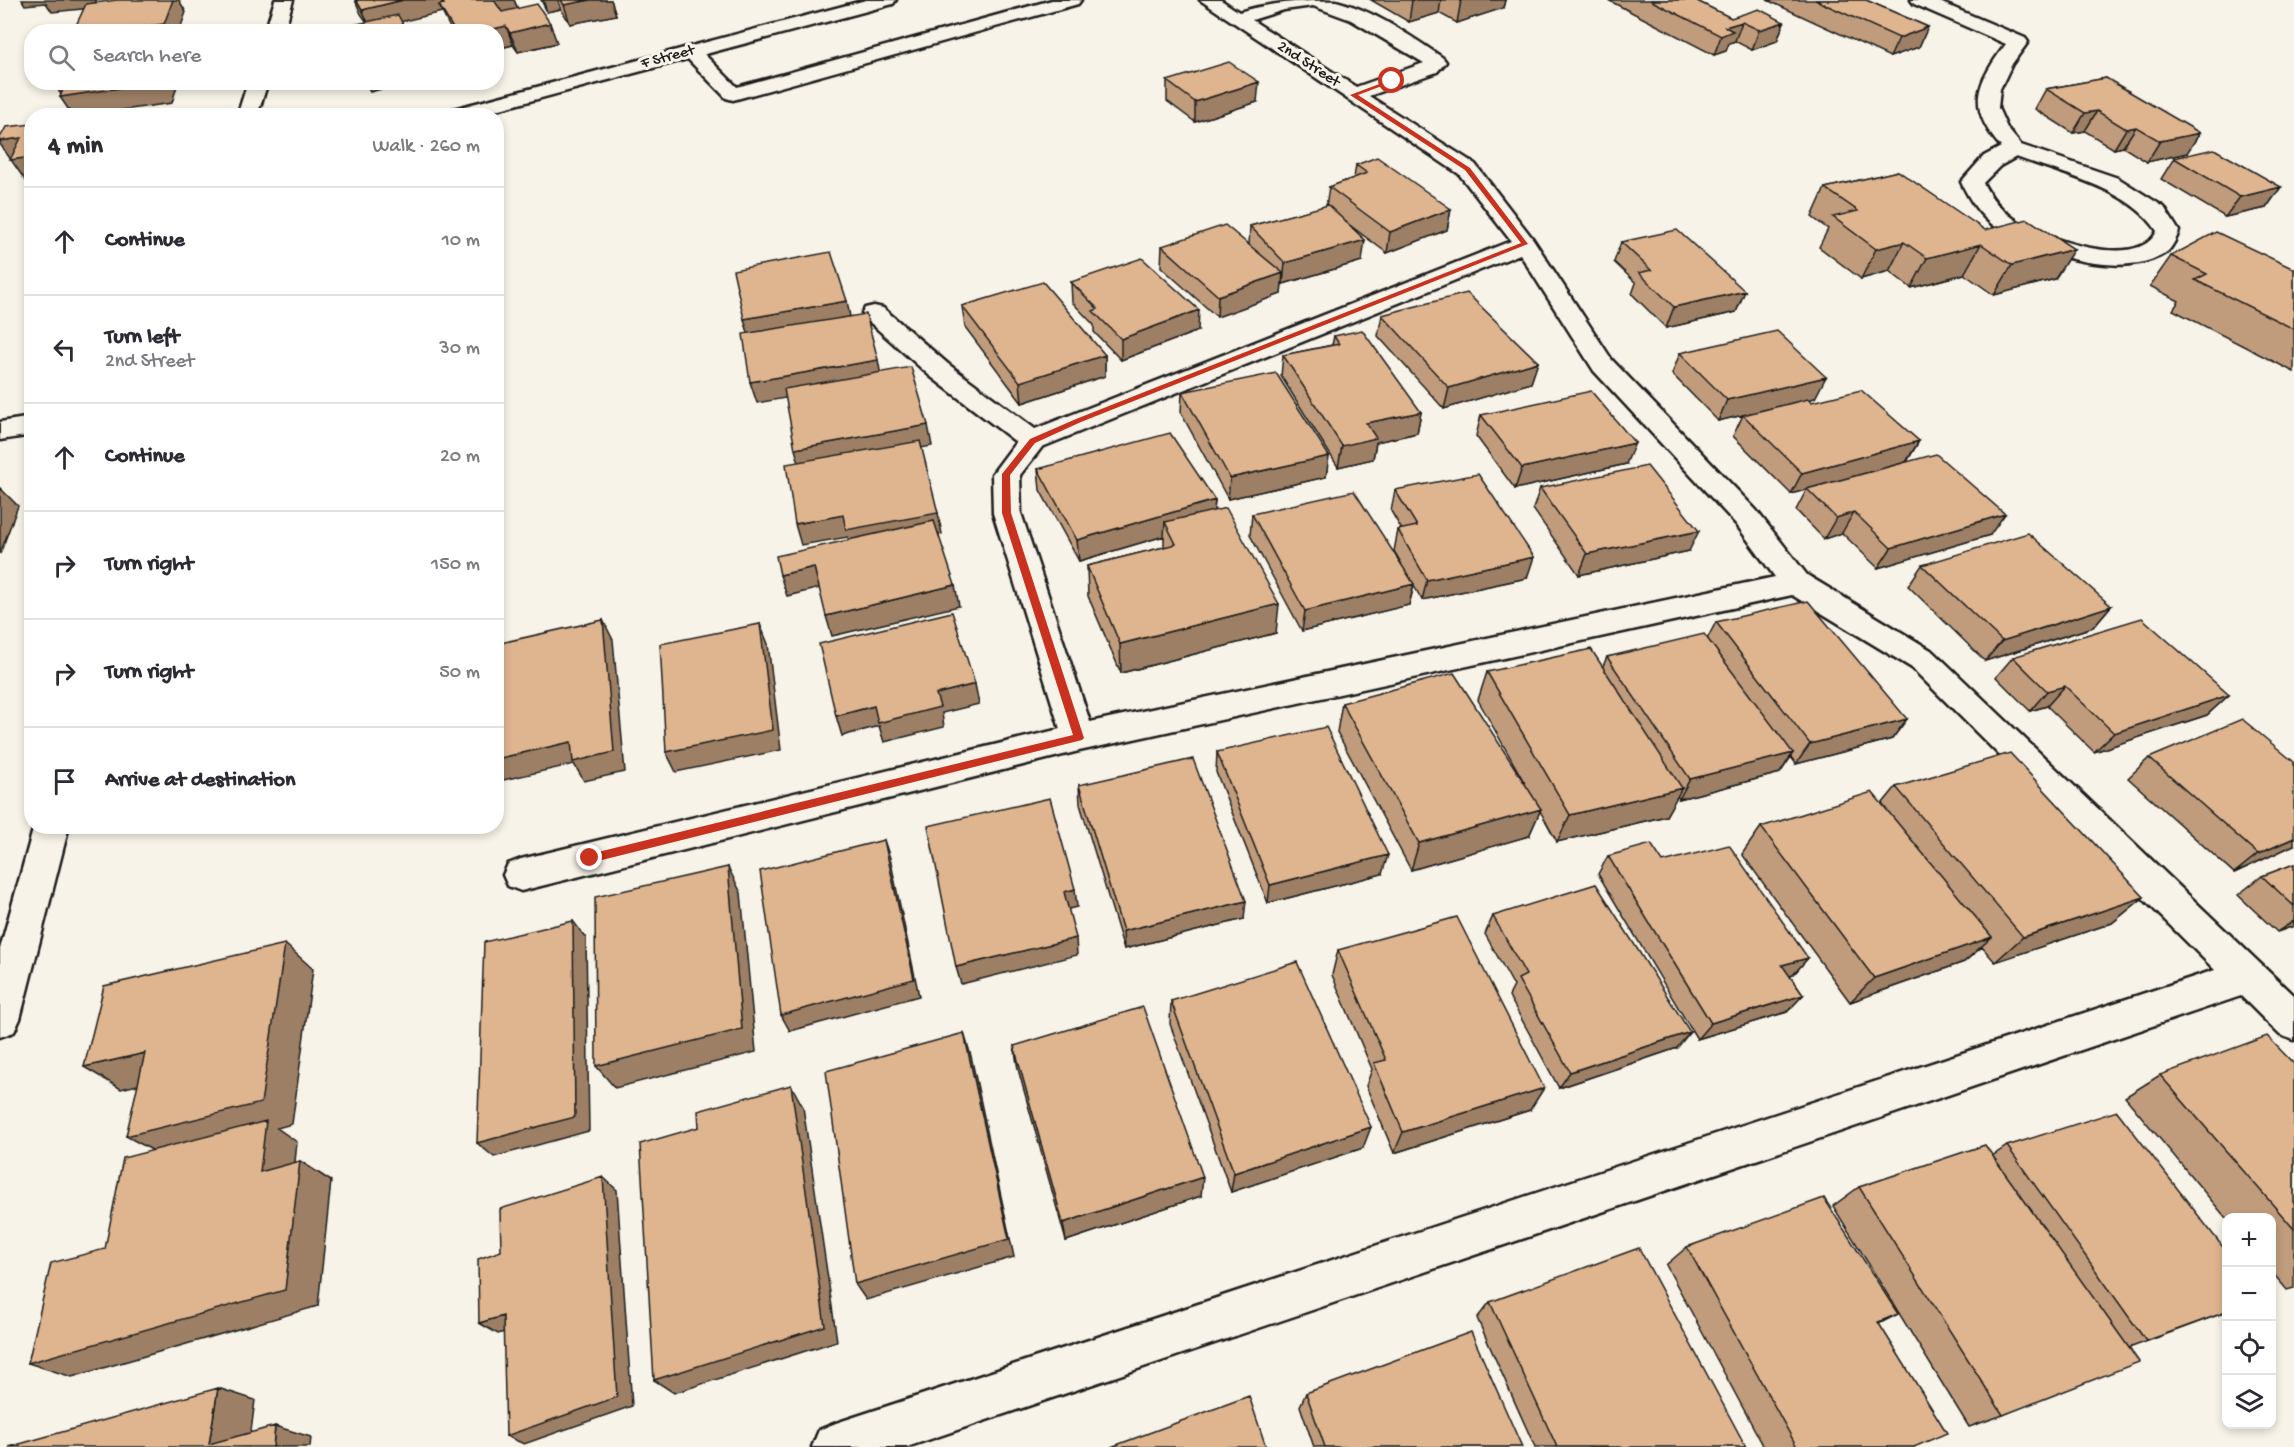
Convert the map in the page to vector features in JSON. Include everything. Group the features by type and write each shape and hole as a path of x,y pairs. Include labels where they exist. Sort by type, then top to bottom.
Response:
{"street":[{"path":"276,24 284,0"},
{"name":"F Street","path":"479,108 887,0"},
{"path":"691,52 733,94 1072,0"},
{"name":"2nd Street","path":"1209,0 1467,169 1525,244 1603,365 1746,517 1796,583"},
{"path":"1237,18 1288,3 1315,0 1336,6 1436,62 1430,68 1353,95"},
{"path":"1920,0 2018,42 2002,61 1988,88 1986,104 1990,118 2014,149 2065,165 2110,183 2156,212 2168,231 2161,245 2139,256 2109,257 2069,251 2013,229 1992,213 1971,182 1992,161 2014,149"},
{"path":"250,108 255,90"},
{"path":"1079,738 1007,513 1006,474 1032,441 1078,420 1525,244"},
{"path":"874,313 939,370 1032,441"},
{"path":"0,431 24,427"},
{"path":"520,875 1079,738 1796,583 1923,660 2245,977 2294,1022"},
{"path":"2,1002 50,834"},
{"path":"836,1447 2245,977"}],"building":[{"path":"117,0 173,0 164,24 77,24 86,4"},
{"path":"356,0 403,0 362,10"},
{"path":"441,0 494,0 502,12 537,4 550,23 510,33 504,24 450,24 439,5 444,4"},
{"path":"561,0 590,0 564,5"},
{"path":"1650,0 1695,0 1731,18 1759,9 1784,22 1759,30 1742,22 1725,27 1733,31 1721,36"},
{"path":"1815,0 1866,0 1928,27 1899,38"},
{"path":"398,15 403,24 357,24"},
{"path":"1229,62 1259,82 1195,102 1167,81"},
{"path":"2106,78 2200,133 2160,141 2136,127 2126,129 2097,111 2085,113 2046,89"},
{"path":"63,90 107,90 60,97"},
{"path":"24,125 24,158 10,160 21,138 0,141 6,127"},
{"path":"2214,149 2281,187 2240,197 2174,158"},
{"path":"1377,157 1451,209 1390,232 1329,187 1367,173 1356,165"},
{"path":"1898,171 1985,230 2028,219 2074,249 2012,265 1981,244 1927,258 1904,242 1876,249 1833,217 1858,211 1825,188"},
{"path":"1328,205 1365,240 1285,263 1250,226"},
{"path":"1225,225 1283,273 1218,296 1162,246"},
{"path":"1677,230 1745,291 1674,307 1639,273 1651,270 1621,242"},
{"path":"2216,232 2294,269 2294,329 2195,280 2207,274 2171,256"},
{"path":"831,252 847,301 744,319 733,270"},
{"path":"1142,258 1199,310 1121,339 1093,311 1098,309 1071,282"},
{"path":"1043,282 1105,355 1020,382 962,306"},
{"path":"1467,293 1538,362 1449,388 1382,315"},
{"path":"866,314 878,360 750,382 743,334"},
{"path":"1362,330 1421,412 1366,423 1376,438 1342,446 1283,355 1339,344 1334,336"},
{"path":"1777,331 1826,377 1727,400 1680,353"},
{"path":"911,367 928,425 795,449 784,389"},
{"path":"1276,373 1329,456 1230,478 1182,392"},
{"path":"1861,390 1919,441 1802,473 1743,415 1808,399 1812,402"},
{"path":"1591,391 1635,443 1522,468 1481,415"},
{"path":"1170,433 1215,500 1077,540 1038,469"},
{"path":"920,441 938,513 846,530 843,515 795,524 786,464"},
{"path":"1936,454 2005,514 1891,548 1854,512 1836,518 1807,489"},
{"path":"1647,466 1699,531 1587,554 1540,488"},
{"path":"1478,474 1534,557 1427,580 1398,530 1417,526 1395,490"},
{"path":"1354,491 1414,584 1305,611 1252,514"},
{"path":"1226,508 1279,604 1120,644 1087,566 1176,544 1165,522"},
{"path":"934,521 955,585 826,616 814,567 780,575 776,556"},
{"path":"2028,533 2111,606 2002,641 1922,565"},
{"path":"1808,601 1907,719 1810,744 1716,622"},
{"path":"952,612 975,684 936,694 940,707 878,723 874,706 836,716 819,644"},
{"path":"2142,618 2229,695 2114,733 2065,686 2047,691 2013,657"},
{"path":"603,620 614,752 573,762 571,742 504,757 504,642"},
{"path":"760,624 773,730 666,752 660,644"},
{"path":"1704,634 1793,753 1690,779 1607,657"},
{"path":"1591,649 1682,788 1570,815 1487,672"},
{"path":"1454,673 1541,809 1419,843 1342,703"},
{"path":"2242,719 2294,762 2294,838 2258,854 2149,758"},
{"path":"1326,727 1388,855 1270,885 1217,752"},
{"path":"2010,753 2144,897 2023,937 1896,787"},
{"path":"1193,759 1246,901 1123,931 1079,785"},
{"path":"1872,792 1992,937 1874,978 1761,827"},
{"path":"1050,798 1075,889 1064,892 1076,938 956,967 928,826"},
{"path":"884,840 914,979 781,1015 760,871"},
{"path":"1651,844 1663,862 1729,845 1808,958 1782,965 1803,995 1711,1023 1608,856"},
{"path":"2294,864 2294,906 2262,876"},
{"path":"728,867 742,1029 596,1066 595,897"},
{"path":"1596,884 1690,1032 1570,1072 1518,979 1526,975 1493,916"},
{"path":"1457,917 1544,1088 1403,1132 1374,1063 1386,1060 1338,950"},
{"path":"573,921 575,1117 477,1143 484,942"},
{"path":"285,944 261,1103 126,1136 145,1053 84,1067 104,986"},
{"path":"1297,962 1371,1127 1234,1173 1171,1001"},
{"path":"1143,1007 1203,1177 1063,1223 1014,1046"},
{"path":"964,1033 1009,1239 855,1284 826,1071"},
{"path":"2267,1036 2294,1064 2294,1229 2160,1075"},
{"path":"791,1085 825,1326 654,1380 640,1144 699,1127 698,1111"},
{"path":"2117,1111 2222,1246 2222,1313 2146,1341 2007,1146"},
{"path":"266,1121 260,1172 300,1161 285,1290 28,1363 51,1263 105,1249 123,1158"},
{"path":"1985,1145 2139,1362 2003,1415 1859,1187"},
{"path":"603,1177 617,1397 506,1436 503,1316 479,1323 478,1259 501,1251 500,1209"},
{"path":"1824,1198 1898,1314 1878,1322 1947,1433 1914,1447 1797,1447 1687,1247"},
{"path":"1639,1248 1746,1447 1557,1447 1490,1302"},
{"path":"1471,1332 1522,1447 1325,1447 1306,1393"},
{"path":"218,1388 209,1444 275,1426 273,1447 9,1447"},
{"path":"1249,1396 1266,1447 1111,1447"}],"route":[{"path":"590,858 1079,738 1007,513 1006,474 1032,441 1078,420 1525,244 1467,169 1353,95 1392,81"}]}
